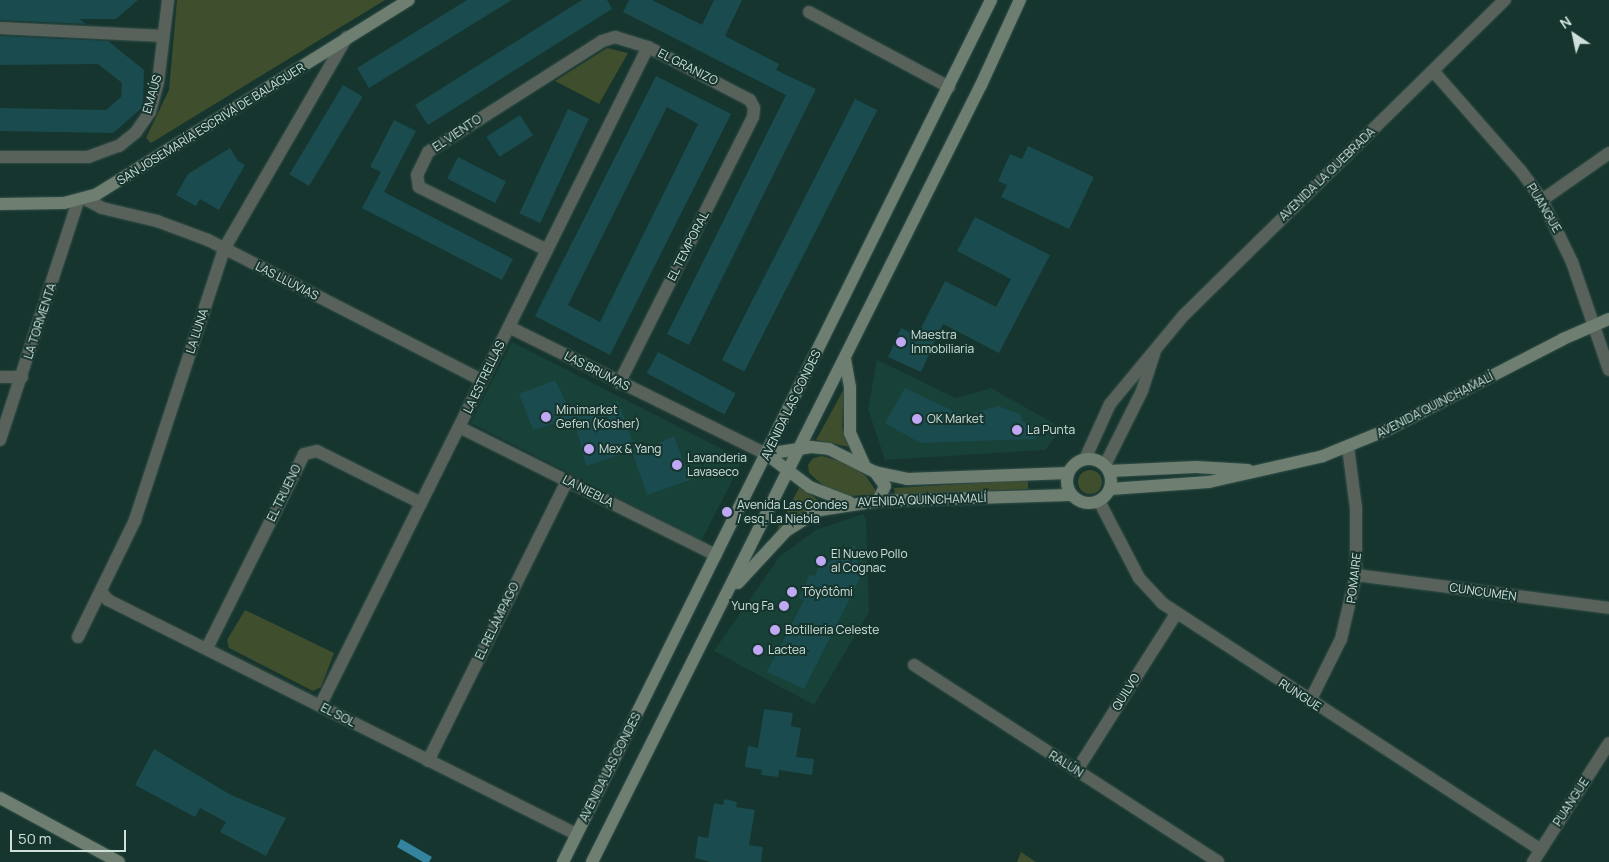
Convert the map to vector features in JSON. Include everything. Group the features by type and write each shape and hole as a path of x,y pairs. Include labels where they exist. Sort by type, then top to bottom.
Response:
{"main road":[{"name":"SAN JOSEMARÍA ESCRIVÁ DE BALAGUER","path":"0,204 81,200 141,168 409,0"},
{"path":"592,862 845,359 1020,0"},
{"name":"AVENIDA LAS CONDES","path":"562,862 990,3"},
{"name":"AVENIDA QUINCHAMALÍ","path":"1110,489 1196,484 1253,470 1297,462 1348,447 1609,318"},
{"path":"845,359 850,387 850,433 864,464"},
{"name":"AVENIDA QUINCHAMALÍ","path":"766,454 800,449 829,449 864,464 875,472 907,479 1068,473"},
{"name":"AVENIDA QUINCHAMALÍ","path":"766,454 788,472 820,493 856,503 1071,495"},
{"path":"1085,459 1107,468 1110,489 1099,501 1084,504 1071,495 1067,480 1068,473 1085,459"},
{"name":"AVENIDA QUINCHAMALÍ","path":"1107,468 1196,466 1253,470"},
{"path":"875,472 885,486 878,501"},
{"path":"726,596 776,540 799,521 820,510 856,503"},
{"path":"0,798 119,862"}],"street":[{"name":"EMAÚS","path":"0,157 88,157 119,146 136,132 150,112 158,82 168,0"},
{"name":"AVENIDA LA QUEBRADA","path":"1085,459 1110,404 1211,286 1434,72 1505,0"},
{"path":"809,12 949,87"},
{"path":"0,28 163,36"},
{"name":"EL GRANIZO","path":"615,37 648,47 747,97 754,108"},
{"name":"EL VIENTO","path":"547,250 423,189 417,183 417,175 428,152 441,141 602,41 615,37"},
{"name":"LA LUNA","path":"78,637 102,593 102,585 144,497 224,249 347,38"},
{"name":"LA ESTRELLAS","path":"320,706 648,47"},
{"name":"PUANGUE","path":"1434,72 1510,158 1542,200 1565,244 1609,370"},
{"name":"EL TEMPORAL","path":"619,383 753,117 754,108"},
{"path":"1542,200 1609,153"},
{"name":"LAS LLUVIAS","path":"81,200 102,208 179,229 224,249 482,380"},
{"name":"LA TORMENTA","path":"0,440 81,200"},
{"name":"LAS BRUMAS","path":"509,327 766,454"},
{"name":"AVENIDA LA QUEBRADA","path":"1107,468 1142,391 1154,353"},
{"path":"0,377 22,377"},
{"name":"LA NIEBLA","path":"459,427 716,555"},
{"name":"POMAIRE","path":"1310,701 1341,639 1356,575 1356,508 1348,447"},
{"name":"EL TRUENO","path":"206,648 304,454 318,451 422,503"},
{"name":"EL RELÁMPAGO","path":"428,761 567,481"},
{"name":"RUNGUE","path":"1099,501 1139,578 1176,614 1540,850"},
{"name":"CUNCUMÉN","path":"1356,575 1609,608"},
{"name":"EL SOL","path":"102,593 108,600 576,834"},
{"name":"QUILVO","path":"1077,770 1176,614"},
{"name":"RALÚN","path":"914,665 1218,862"},
{"name":"PUANGUE","path":"1533,862 1609,743"}],"shaded area":[{"path":"177,0 385,0 151,143 146,138 169,90"},
{"path":"607,48 628,53 599,104 555,81"},
{"path":"512,342 743,460 701,541 471,423"},
{"path":"877,360 956,398 991,388 1062,428 1045,450 885,460 868,409"},
{"path":"844,389 842,427 849,447 816,440"},
{"path":"822,456 847,463 866,476 878,494 851,496 826,488 809,473 808,465 813,458"},
{"path":"1090,470 1095,471 1101,477 1101,487 1095,493 1090,494 1085,493 1079,487 1078,482 1079,477 1085,471"},
{"path":"1028,480 1028,489 895,495 894,488"},
{"path":"800,486 823,504 792,519 776,531"},
{"path":"863,514 866,519 869,612 814,705 714,651 780,556 816,530"},
{"path":"245,610 334,653 321,687 313,691 229,648 227,640"},
{"path":"1021,852 1036,862 1017,862"}],"water":[{"path":"401,839 432,857 429,862 423,862 397,847"}],"building":[{"path":"0,0 138,0 116,19 79,19 86,24 0,20"},
{"path":"467,0 512,0 369,88 357,68"},
{"path":"582,0 607,0 612,9 428,125 415,105"},
{"path":"629,0 652,0 702,25 714,0 742,0 725,36 779,64 776,70 816,89 689,345 667,334 786,95 623,12"},
{"path":"0,36 108,41 144,70 143,107 113,133 0,131 0,108 106,110 121,97 122,83 98,64 0,65"},
{"path":"656,76 731,114 610,355 535,316","holes":["667,107 698,124 600,322 568,305"]},
{"path":"343,85 363,97 309,186 289,174"},
{"path":"855,99 877,110 744,371 722,360"},
{"path":"568,109 589,119 540,223 519,213"},
{"path":"520,115 533,135 500,157 486,137"},
{"path":"394,120 416,131 384,192 513,259 502,280 362,208 381,172 370,167"},
{"path":"1028,146 1094,177 1069,229 1001,197 1007,185 998,181 1010,154 1022,159"},
{"path":"230,148 238,161 245,165 219,210 200,199 196,206 176,195 188,174"},
{"path":"458,157 506,182 495,203 447,178"},
{"path":"975,217 1050,255 999,353 943,324 921,372 888,357 901,328 917,336 945,281 996,307 1011,279 957,251"},
{"path":"658,352 736,393 724,415 647,373"},
{"path":"555,380 568,407 583,414 618,401 632,440 649,448 674,436 690,480 647,495 632,451 586,466 576,426 565,420 533,430 519,394"},
{"path":"905,388 964,416 998,406 1022,415 1021,420 1037,429 1036,439 920,443 885,423"},
{"path":"855,545 860,578 804,689 767,672 804,600 799,598 810,574 815,576 818,568"},
{"path":"764,709 793,713 791,726 801,728 796,757 814,759 812,775 779,770 778,777 761,775 762,770 745,767 748,746 758,748"},
{"path":"154,749 231,795 286,818 266,856 220,832 226,822 200,808 195,817 135,785"},
{"path":"724,799 737,802 736,807 755,810 749,845 763,847 761,862 710,862 695,858 698,836 708,838 714,803 723,805"}],"place":[{"name":"Maestra Inmobiliaria","path":"901,342"},
{"name":"Minimarket Gefen (Kosher)","path":"546,417"},
{"name":"OK Market","path":"917,419"},
{"name":"La Punta","path":"1017,430"},
{"name":"Mex & Yang","path":"589,449"},
{"name":"Lavanderia Lavaseco","path":"677,465"},
{"name":"Avenida Las Condes / esq. La Niebla","path":"727,512"},
{"name":"El Nuevo Pollo al Cognac","path":"821,561"},
{"name":"Tôyôtômi","path":"792,592"},
{"name":"Yung Fa","path":"784,606"},
{"name":"Botilleria Celeste","path":"775,630"},
{"name":"Lactea","path":"758,650"}]}
